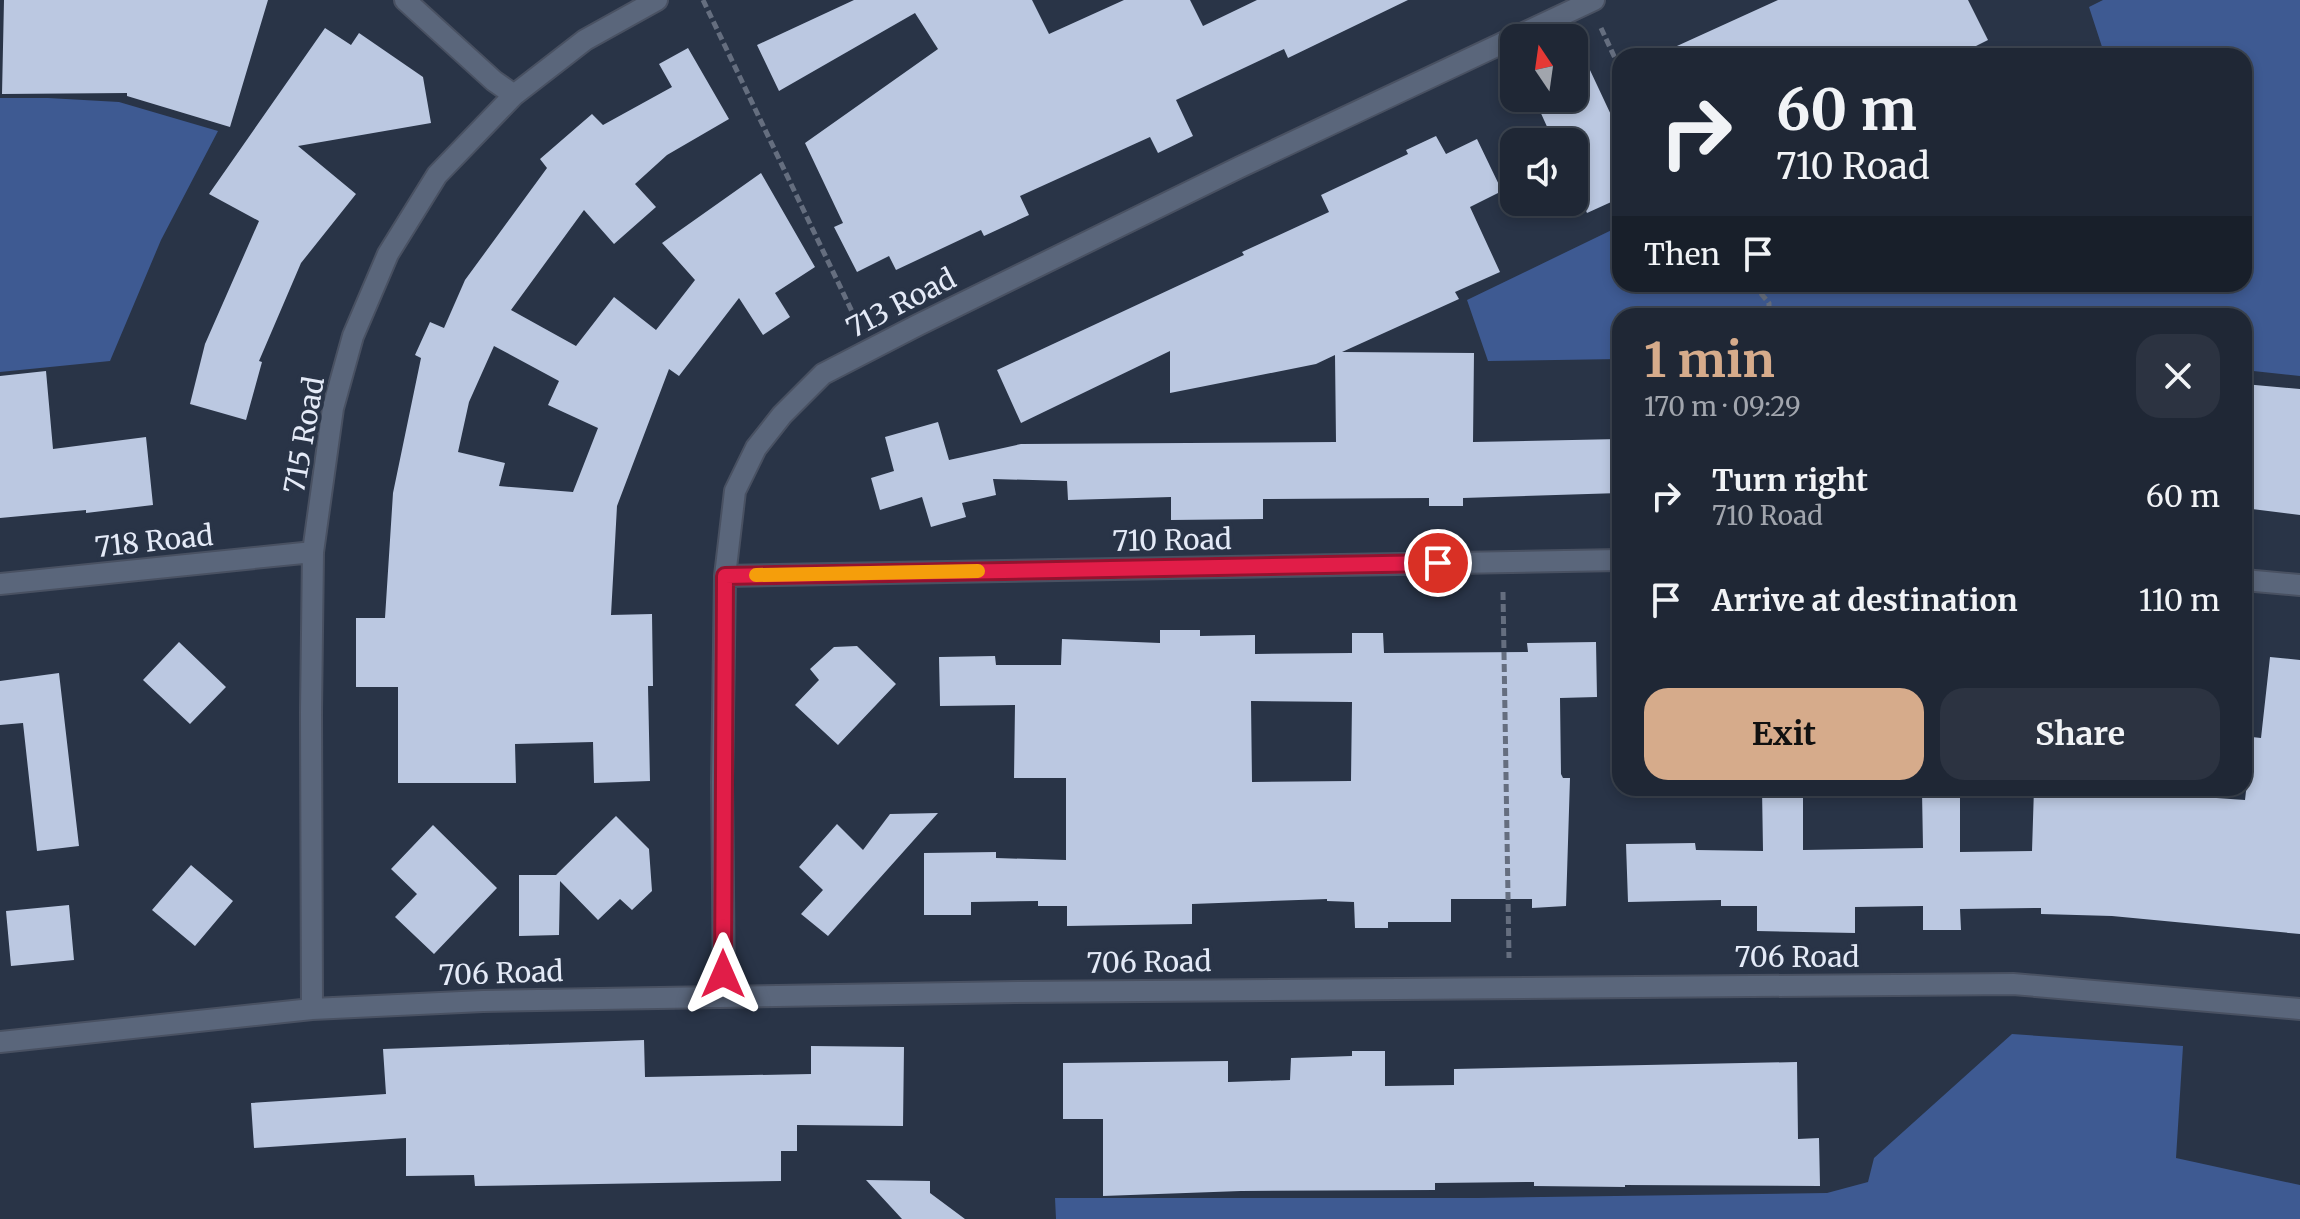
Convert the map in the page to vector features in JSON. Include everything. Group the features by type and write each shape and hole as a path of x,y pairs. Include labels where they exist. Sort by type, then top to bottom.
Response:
{"street":[{"path":"405,0 494,81 514,95"},
{"name":"715 Road","path":"312,1009 313,552 333,408 353,336 388,254 437,175 514,95 585,40 657,0"},
{"name":"713 Road","path":"724,997 722,783 725,576 735,491 756,448 782,415 823,374 1240,167 1592,1"},
{"name":"718 Road","path":"0,584 313,552"},
{"name":"710 Road","path":"725,576 1612,560"},
{"path":"2252,581 2300,585"},
{"name":"706 Road","path":"0,1042 312,1009 483,1001 724,997 2013,984 2300,1009"}],"path":[{"path":"703,0 870,350"},
{"path":"1592,1 1612,50"},
{"path":"1502,562 1509,987"}],"shaded area":[{"path":"2103,0 2300,0 2300,376 2252,371 2252,308 1612,308 1612,359 1488,361 1467,300 1612,230 1612,292 2252,292 2252,48 2102,48 2089,7"},
{"path":"0,98 119,102 218,131 161,240 110,361 0,372"},
{"path":"2012,1034 2183,1046 2176,1158 2300,1185 2300,1219 1056,1219 1055,1198 1477,1198 1827,1193 1868,1182 1874,1158"}],"building":[{"path":"4,0 268,0 230,127 127,96 127,93 2,94"},
{"path":"854,0 1032,0 1049,34 1124,0 1190,0 1203,26 1257,0 1408,0 1288,58 1284,49 1176,100 1193,136 1158,153 1150,137 1020,196 1029,215 984,236 981,230 896,270 889,256 857,272 834,227 843,223 805,143 938,49 915,13 779,91 757,45"},
{"path":"1778,0 1968,0 1988,40 1972,48 1673,48"},
{"path":"325,28 351,45 359,33 423,77 431,123 298,146 356,194 301,263 259,361 262,362 246,420 190,404 205,344 259,221 209,194"},
{"path":"688,48 729,119 667,155 635,184 656,207 614,244 584,210 511,310 576,346 614,297 656,330 695,280 662,243 761,173 815,267 775,293 790,317 763,335 739,298 679,376 669,369 617,506 611,615 652,614 653,686 648,686 650,781 594,783 593,742 515,744 516,783 398,783 398,687 356,687 356,618 385,618 393,493 421,358 415,355 430,322 444,328 465,280 547,168 540,159 592,114 603,125 672,87 659,64","holes":["494,346 559,381 548,405 598,428 573,492 499,486 505,463 458,452 469,402"]},
{"path":"1588,66 1612,117 1612,202 1588,213 1588,128 1548,128 1540,112 1588,112"},
{"path":"1436,136 1446,154 1477,139 1500,192 1470,207 1500,272 1455,292 1459,299 1342,352 1474,353 1473,442 1612,439 1612,493 1463,498 1463,506 1429,506 1429,498 1263,499 1263,519 1171,520 1171,497 1068,500 1067,481 993,479 996,495 962,503 966,517 931,527 922,497 880,510 871,478 894,471 885,437 938,422 949,460 1021,444 1336,442 1335,355 1316,364 1170,393 1170,351 1021,423 997,370 1329,212 1321,195 1408,154 1406,150"},
{"path":"46,371 53,449 146,437 153,505 0,518 0,376"},
{"path":"2252,385 2300,389 2300,515 2252,509"},
{"path":"1160,630 1200,630 1200,636 1255,635 1255,654 1352,653 1352,633 1383,633 1384,653 1528,652 1527,643 1596,642 1597,697 1560,698 1561,774 1563,778 1570,778 1566,906 1532,908 1532,899 1451,899 1451,922 1388,922 1388,928 1355,928 1354,902 1327,899 1192,904 1192,924 1067,926 1067,906 1038,906 1038,901 971,902 971,915 924,915 924,853 996,852 996,858 1066,860 1066,778 1014,778 1015,705 940,706 939,657 995,656 996,665 1061,665 1062,639 1160,643","holes":["1251,701 1352,702 1351,781 1252,782"]},
{"path":"179,642 226,687 190,724 143,680"},
{"path":"857,646 896,684 838,745 795,705 819,680 810,669 834,647"},
{"path":"2270,657 2300,660 2300,934 2112,916 2041,914 2041,908 1960,909 1961,930 1923,930 1923,906 1855,907 1855,933 1757,931 1757,906 1721,906 1721,900 1628,902 1626,844 1695,843 1696,850 1763,851 1762,796 1803,796 1803,850 1923,848 1922,796 1960,796 1960,852 2032,851 2034,796 2188,796 2245,800 2245,796 2252,796 2252,737 2261,738"},
{"path":"59,673 79,846 37,851 23,723 0,725 0,681"},
{"path":"938,813 828,936 801,914 823,890 799,867 837,824 863,850 890,814"},
{"path":"616,816 649,849 652,891 632,910 620,899 598,920 560,881 559,935 519,936 519,875 556,875"},
{"path":"433,825 497,888 434,954 395,917 417,894 391,869"},
{"path":"191,865 233,901 195,946 152,910"},
{"path":"69,905 74,960 11,966 6,911"},
{"path":"644,1040 645,1077 811,1074 811,1046 904,1047 903,1126 797,1125 797,1151 781,1151 781,1181 475,1186 474,1175 406,1176 406,1138 254,1148 251,1103 386,1094 383,1049"},
{"path":"1352,1051 1385,1051 1385,1086 1454,1085 1454,1069 1797,1062 1798,1139 1819,1138 1820,1186 1625,1187 1534,1186 1534,1182 1435,1183 1435,1190 1241,1191 1103,1196 1103,1119 1063,1119 1063,1063 1228,1061 1228,1082 1290,1080 1291,1058 1352,1056"},
{"path":"866,1180 930,1181 930,1193 965,1219 902,1219"}],"slow traffic":[{"path":"756,575 978,571"}],"route":[{"path":"723,974 725,576 1438,563"}]}
